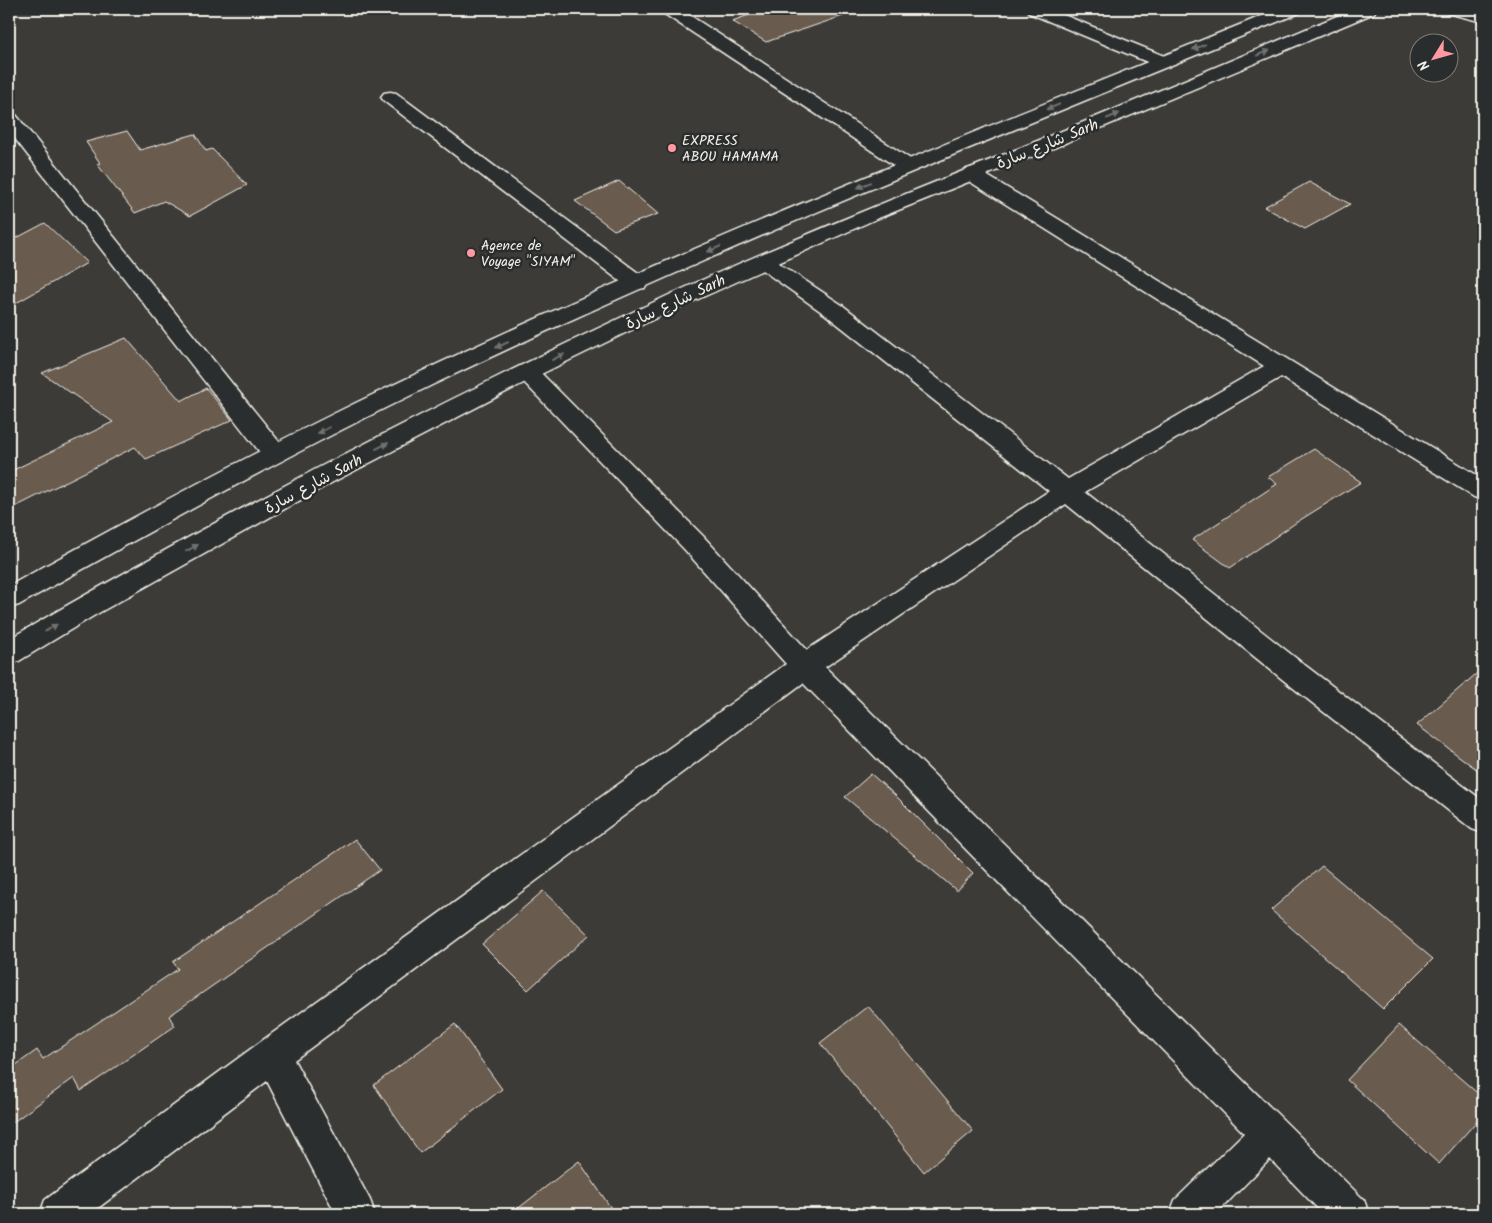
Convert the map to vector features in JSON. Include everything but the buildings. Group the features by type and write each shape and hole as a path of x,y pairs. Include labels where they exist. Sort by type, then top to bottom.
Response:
{"main road":[{"path":"669,9 908,166"},
{"path":"1035,9 1162,62"},
{"name":"شارع سارة Sarh","path":"9,598 98,548 275,454 414,385 637,283 908,166 1293,9"},
{"name":"شارع سارة Sarh","path":"9,653 85,608 322,477 527,372 648,313 762,261 1368,9"},
{"path":"1453,9 1483,17"},
{"path":"390,97 637,283"},
{"path":"9,119 275,454"},
{"path":"971,174 1483,491"},
{"path":"762,261 834,310 991,434 1067,490 1292,671 1483,819"},
{"path":"59,1214 272,1055 805,666 1067,490 1282,366"},
{"path":"527,372 694,543 805,666 1350,1214"},
{"path":"272,1055 356,1214"},
{"path":"1189,1214 1270,1133"}],"place":[{"name":"EXPRESS ABOU HAMAMA","path":"672,148"},
{"name":"Agence de Voyage \"SIYAM\"","path":"471,253"}]}
